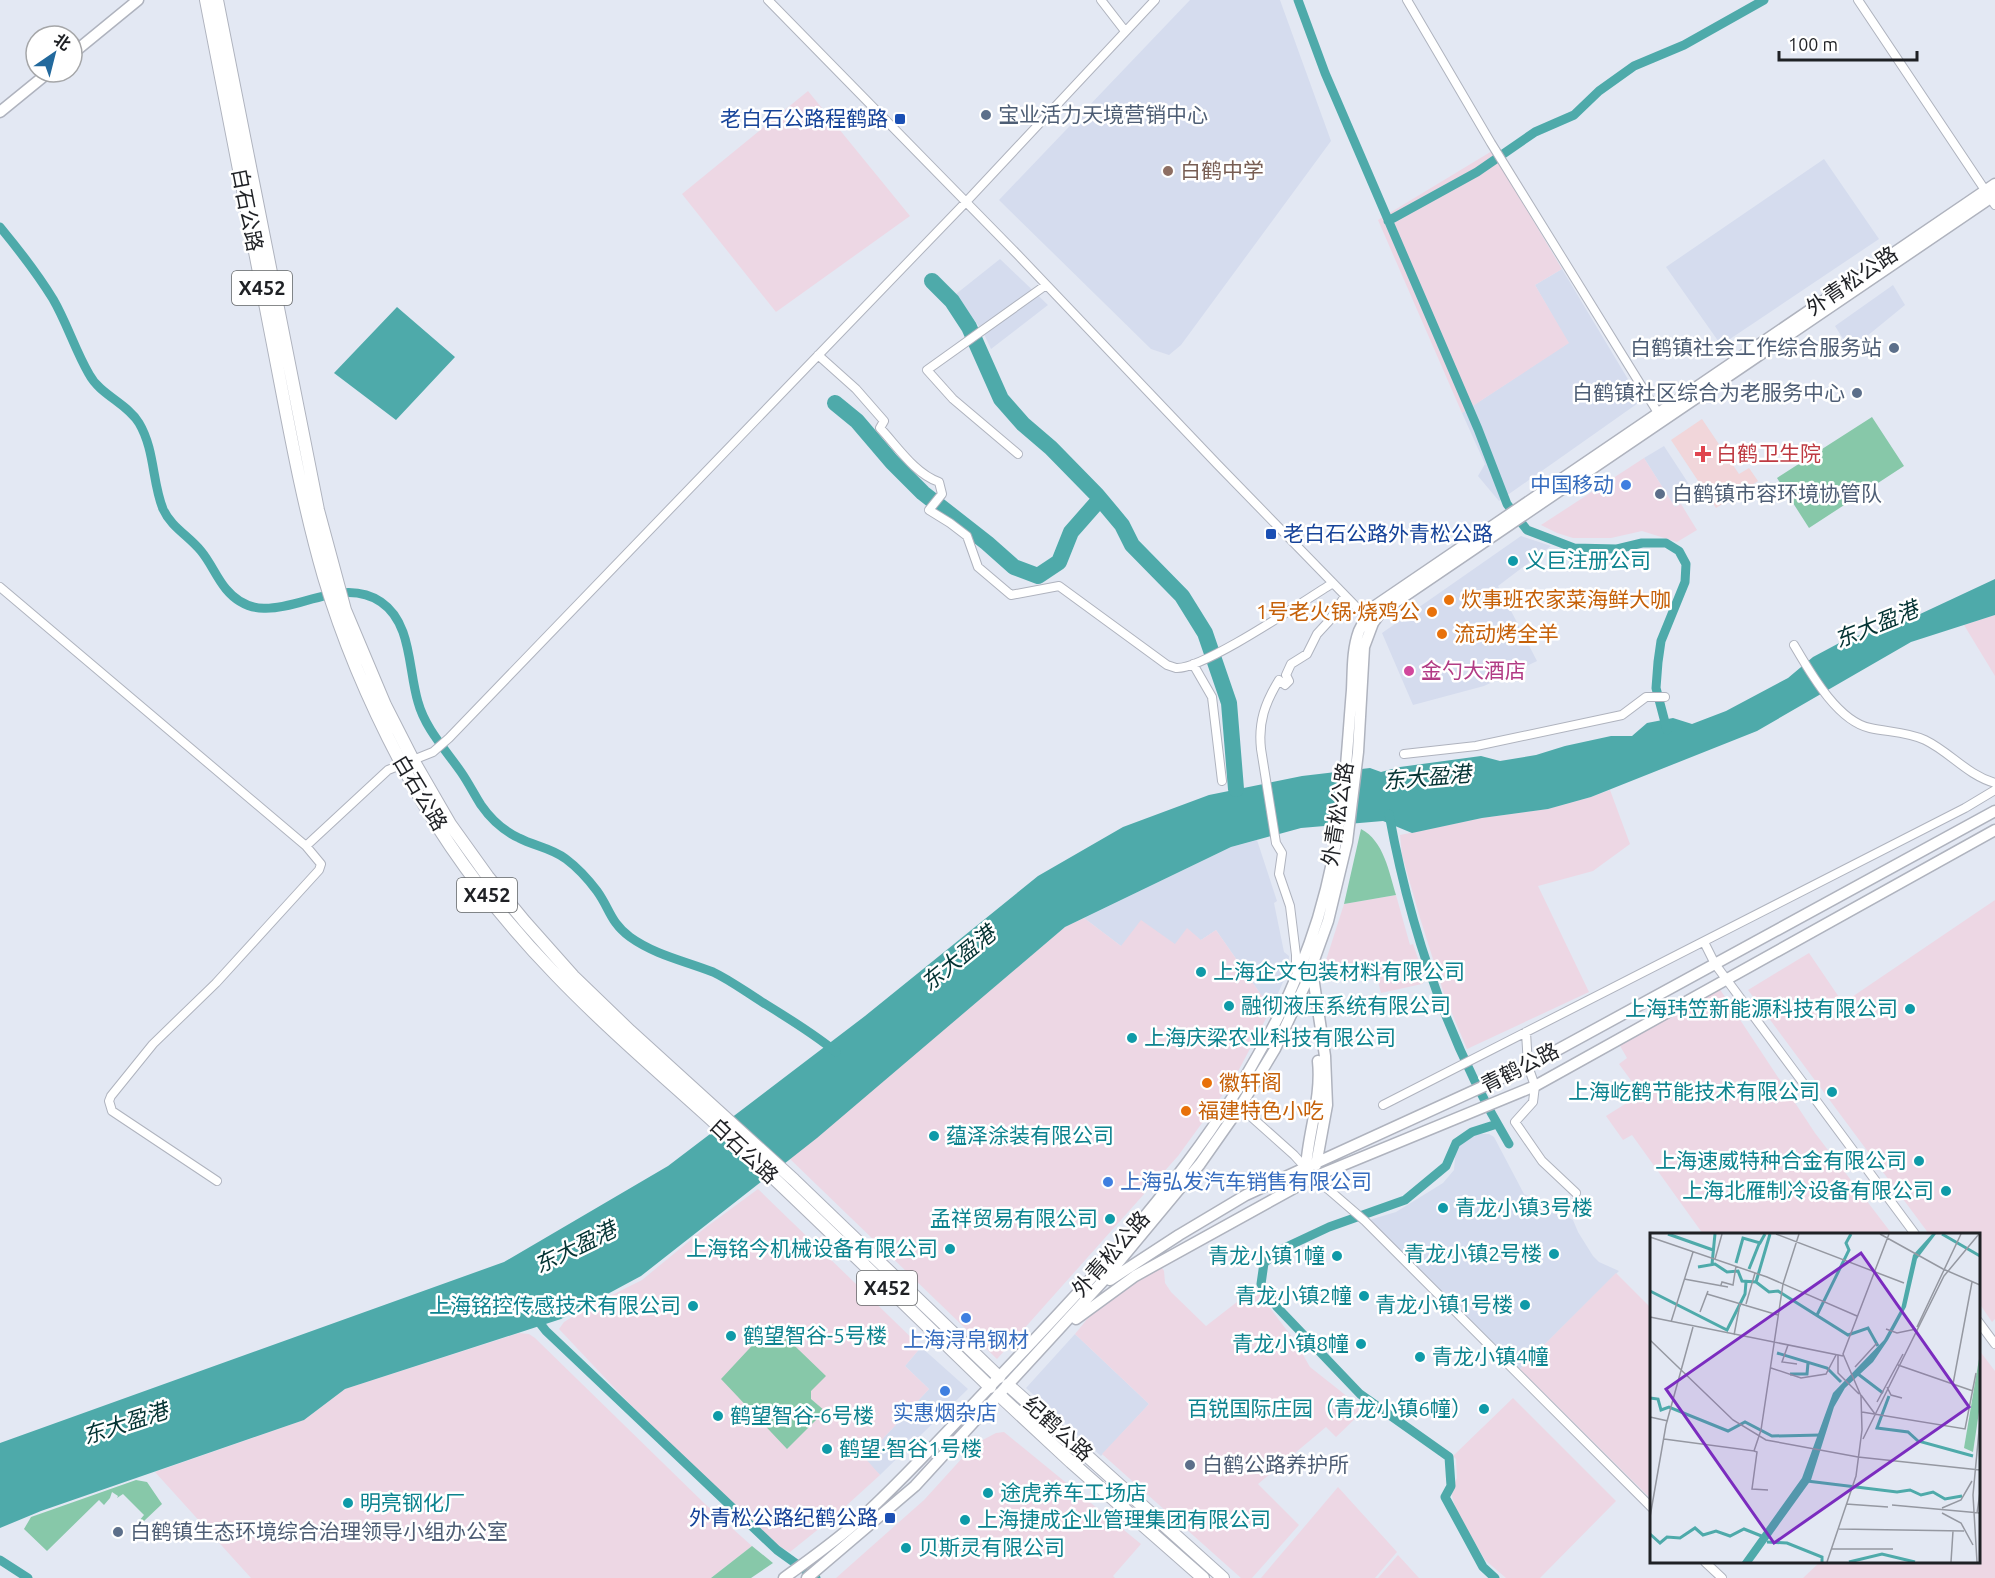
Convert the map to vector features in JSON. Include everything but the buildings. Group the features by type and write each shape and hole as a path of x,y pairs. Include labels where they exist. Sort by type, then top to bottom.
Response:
{"main road":[{"path":"84,44 138,0"},
{"name":"白石公路","path":"206,0 288,418 328,573 354,664 438,826 473,877 512,927 556,976 585,1004 794,1180 1004,1381"},
{"name":"白石公路","path":"217,0 318,510 328,573"},
{"path":"0,112 34,84"},
{"name":"外青松公路","path":"807,1578 915,1486 1047,1327 1144,1216 1236,1104 1275,1049 1307,964 1328,921 1342,840 1353,751 1355,646 1386,597 1510,519 1660,416 1992,195"},
{"name":"青鹤公路","path":"1047,1327 1128,1267 1246,1195 1528,1066 1995,811"},
{"name":"青鹤公路","path":"1059,1331 1135,1276 1314,1177 1535,1086 1991,833"},
{"path":"1307,964 1325,1056 1327,1105 1314,1177"},
{"path":"1300,982 1319,1065 1317,1109 1307,1149 1306,1168"},
{"name":"外青松公路","path":"1004,1381 1059,1331 1092,1294 1200,1164 1236,1104"},
{"name":"白石公路","path":"718,1118 784,1188 995,1391"},
{"name":"纪鹤公路","path":"1004,1381 1223,1578"},
{"name":"外青松公路","path":"784,1578 858,1520 948,1432 995,1391"},
{"name":"纪鹤公路","path":"995,1391 1203,1578"}],"street":[{"path":"768,0 1369,621"},
{"path":"1101,0 1125,31"},
{"path":"306,846 388,770 433,752 449,738 965,203 1155,0"},
{"path":"1407,0 1491,143 1660,416"},
{"path":"1858,0 1992,195"},
{"path":"1018,454 953,399 927,370 1046,285"},
{"path":"818,355 876,410 884,421 880,428 904,455 928,478 939,482 942,494 929,510 967,536 978,567 1011,595 1059,586 1167,665 1177,668 1197,662 1243,640 1333,583"},
{"path":"0,587 306,846 321,864 319,870 216,983 153,1044 111,1096 112,1111 217,1181"},
{"path":"1300,982 1292,916 1279,874 1282,854 1276,843 1265,779 1259,734 1261,716 1279,680 1288,684 1286,675 1291,664 1307,654 1317,634 1345,596"},
{"path":"1383,1105 1477,1055 1965,808 1994,788 1924,740 1858,724 1829,697 1794,645"},
{"path":"1197,662 1212,697 1222,781"},
{"path":"1404,754 1476,746 1622,715 1646,697 1665,698"},
{"path":"1704,942 1715,964 1914,1233"},
{"path":"1526,1032 1528,1066 1535,1086 1533,1102 1515,1122 1542,1161 1576,1193"},
{"path":"1236,1104 1365,1221 1650,1506"},
{"path":"1980,1324 1995,1344"},
{"path":"1706,1563 1722,1578"}],"shaded area":[{"name":"白鹤中学","path":"1190,0 1280,0 1331,141 1181,345 1169,355 1151,349 999,200"},
{"path":"808,91 910,216 776,312 682,194"},
{"path":"1492,151 1562,269 1535,285 1569,343 1462,413 1378,220"},
{"path":"1824,159 1879,239 1721,345 1666,267"},
{"path":"1000,259 1048,305 991,349 983,332 956,294"},
{"path":"1562,269 1641,401 1499,501 1478,476 1485,464 1462,413 1568,343 1535,285"},
{"path":"1893,285 1905,305 1850,350 1835,326"},
{"name":"白鹤卫生院","path":"1702,419 1739,474 1749,468 1758,481 1716,508 1671,440"},
{"path":"1664,446 1696,495 1675,507 1644,458"},
{"path":"1644,458 1675,507 1681,504 1697,530 1677,542 1642,531 1611,538 1573,538 1541,525"},
{"path":"1521,536 1551,546 1498,586 1537,661 1484,686 1413,705 1382,633"},
{"path":"1995,615 1995,676 1964,625"},
{"path":"1610,790 1630,844 1593,871 1538,886 1589,992 1467,1049 1445,997 1420,918 1402,855 1400,835 1482,818 1548,809"},
{"path":"1257,840 1277,901 1274,903 1284,952 1289,956 1288,971 1271,1009 1216,930 1201,940 1175,945 1121,946 1084,918 1231,847"},
{"path":"1396,895 1410,945 1413,944 1425,978 1424,982 1381,993 1375,970 1320,979 1344,904"},
{"path":"1995,900 1995,1319 1992,1322 1980,1304 1980,1233 1928,1233 1748,990 1809,953 1843,1003"},
{"path":"1084,918 1121,946 1141,920 1175,944 1187,928 1201,940 1216,930 1271,1009 1234,1079 1178,1156 997,1359 790,1159 1065,927"},
{"path":"1719,988 1815,1133 1891,1233 1702,1233 1632,1135 1623,1140 1606,1116 1641,1094 1619,1064 1627,1058 1619,1044"},
{"path":"1489,1134 1494,1137 1524,1194 1573,1220 1593,1256 1599,1262 1619,1271 1519,1370 1369,1220 1396,1212 1443,1183 1454,1170 1456,1146 1471,1135"},
{"path":"758,1189 921,1347 905,1366 929,1389 865,1458 880,1475 790,1552 778,1546 686,1459 559,1329 564,1322 588,1307 642,1280 705,1228"},
{"path":"1161,1266 1165,1283 1171,1292 1206,1326 1255,1288 1295,1341 1310,1367 1358,1405 1360,1414 1336,1437 1326,1427 1258,1484 1299,1525 1252,1578 1241,1578 1102,1454 1149,1404 1075,1334 1096,1308"},
{"path":"1616,1273 1650,1307 1650,1498 1520,1369"},
{"path":"519,1333 529,1334 535,1338 705,1504 752,1546 711,1578 251,1578 155,1472 304,1420 345,1389"},
{"path":"1075,1334 1149,1404 1101,1456 1026,1388"},
{"path":"921,1347 968,1389 880,1475 864,1459 929,1389 905,1366"},
{"path":"1980,1351 1995,1371 1995,1578 1803,1578 1819,1563 1980,1563"},
{"path":"1513,1398 1616,1501 1540,1578 1506,1578 1485,1560 1456,1510 1452,1496 1452,1488 1457,1478 1456,1459 1453,1456"},
{"path":"1004,1432 1141,1544 1113,1576 1115,1578 836,1578 924,1500 975,1444 996,1433"},
{"path":"1338,1487 1397,1552 1375,1578 1261,1578"},
{"path":"1398,1555 1419,1578 1378,1578"}],"green space":[{"path":"1872,417 1904,466 1809,528 1777,478"},
{"path":"1361,829 1369,834 1380,849 1396,895 1344,904"},
{"path":"772,1324 826,1376 811,1391 811,1399 825,1411 787,1449 721,1379"},
{"path":"136,1480 147,1482 162,1504 144,1521 139,1521 144,1515 123,1494 117,1498 118,1496 112,1492 104,1505 99,1500 47,1551 24,1529 31,1517"},
{"path":"752,1546 773,1563 751,1578 711,1578"}],"water":[{"path":"397,307 455,357 396,420 334,373"},
{"name":"东大盈港","path":"1995,579 1995,615 1911,642 1757,731 1591,797 1548,809 1482,818 1412,833 1383,821 1301,828 1231,847 1065,927 817,1138 641,1276 561,1319 345,1389 304,1420 41,1511 0,1528 0,1443 504,1262 668,1166 865,1016 1038,876 1123,827 1209,795 1302,776 1370,768 1381,772 1400,767 1481,756 1500,761 1536,755 1611,736 1632,736 1647,723 1673,718 1692,724 1726,711 1788,678 1813,657 1843,641 1918,615"}],"waterway":[{"path":"1298,0 1325,73 1478,429 1507,504 1527,530 1574,548 1617,549 1642,543 1666,543 1679,551 1686,564 1685,582 1661,641 1658,662 1656,688 1667,730"},
{"path":"1388,221 1477,172 1535,132 1574,115 1599,91 1634,66 1684,45 1764,0"},
{"path":"0,227 28,262 53,299 94,381 128,410 139,423 148,444 159,499 166,515 201,551 226,589 243,603 261,608 280,607 341,593 361,594 381,602 391,611 404,634 418,702 425,721 464,776 481,805 493,819 513,835 555,852 570,862 594,887 614,921 630,937 660,953 726,979 836,1052"},
{"path":"932,281 952,301 969,327 1001,399 1023,424 1051,448 1097,495 1122,525 1132,545 1182,596 1205,633 1229,703 1236,789"},
{"path":"835,403 857,421 892,462 923,493 1014,567 1038,576 1059,562 1071,532 1100,499"},
{"path":"1389,814 1408,900 1434,985 1468,1066 1509,1144"},
{"path":"1495,1578 1483,1567 1445,1497 1451,1486 1449,1457 1360,1394 1277,1307 1261,1284 1264,1263 1282,1249 1329,1227 1405,1200 1446,1166 1456,1143 1472,1132 1497,1124"},
{"path":"535,1317 546,1331 777,1550 816,1578"},
{"path":"0,1560 28,1578"}],"place":[{"name":"宝业活力天境营销中心","path":"986,115"},
{"name":"老白石公路程鹤路","path":"900,119"},
{"name":"白鹤中学","path":"1168,171"},
{"name":"白鹤镇社会工作综合服务站","path":"1894,348"},
{"name":"白鹤镇社区综合为老服务中心","path":"1857,393"},
{"name":"白鹤卫生院","path":"1703,454"},
{"name":"中国移动","path":"1626,485"},
{"name":"白鹤镇市容环境协管队","path":"1660,494"},
{"name":"老白石公路外青松公路","path":"1271,534"},
{"name":"义巨注册公司","path":"1513,561"},
{"name":"炊事班农家菜海鲜大咖","path":"1449,600"},
{"name":"1号老火锅·烧鸡公","path":"1432,612"},
{"name":"流动烤全羊","path":"1442,634"},
{"name":"金勺大酒店","path":"1409,671"},
{"name":"上海企文包装材料有限公司","path":"1201,972"},
{"name":"融彻液压系统有限公司","path":"1229,1006"},
{"name":"上海玮笠新能源科技有限公司","path":"1910,1009"},
{"name":"上海庆梁农业科技有限公司","path":"1132,1038"},
{"name":"徽轩阁","path":"1207,1083"},
{"name":"上海屹鹤节能技术有限公司","path":"1832,1092"},
{"name":"福建特色小吃","path":"1186,1111"},
{"name":"蕴泽涂装有限公司","path":"934,1136"},
{"name":"上海速威特种合金有限公司","path":"1919,1161"},
{"name":"上海弘发汽车销售有限公司","path":"1108,1182"},
{"name":"上海北雁制冷设备有限公司","path":"1946,1191"},
{"name":"青龙小镇3号楼","path":"1443,1208"},
{"name":"孟祥贸易有限公司","path":"1110,1219"},
{"name":"上海铭今机械设备有限公司","path":"950,1249"},
{"name":"青龙小镇2号楼","path":"1554,1254"},
{"name":"青龙小镇1幢","path":"1337,1256"},
{"name":"青龙小镇2幢","path":"1364,1296"},
{"name":"青龙小镇1号楼","path":"1525,1305"},
{"name":"上海铭控传感技术有限公司","path":"693,1306"},
{"name":"上海浔帛钢材","path":"966,1318"},
{"name":"鹤望智谷-5号楼","path":"731,1336"},
{"name":"青龙小镇8幢","path":"1361,1344"},
{"name":"青龙小镇4幢","path":"1420,1357"},
{"name":"实惠烟杂店","path":"945,1391"},
{"name":"百锐国际庄园（青龙小镇6幢）","path":"1484,1409"},
{"name":"鹤望智谷-6号楼","path":"718,1416"},
{"name":"鹤望·智谷1号楼","path":"827,1449"},
{"name":"白鹤公路养护所","path":"1190,1465"},
{"name":"途虎养车工场店","path":"988,1493"},
{"name":"明亮钢化厂","path":"348,1503"},
{"name":"外青松公路纪鹤公路","path":"890,1518"},
{"name":"上海捷成企业管理集团有限公司","path":"965,1520"},
{"name":"白鹤镇生态环境综合治理领导小组办公室","path":"118,1532"},
{"name":"贝斯灵有限公司","path":"906,1548"}]}
